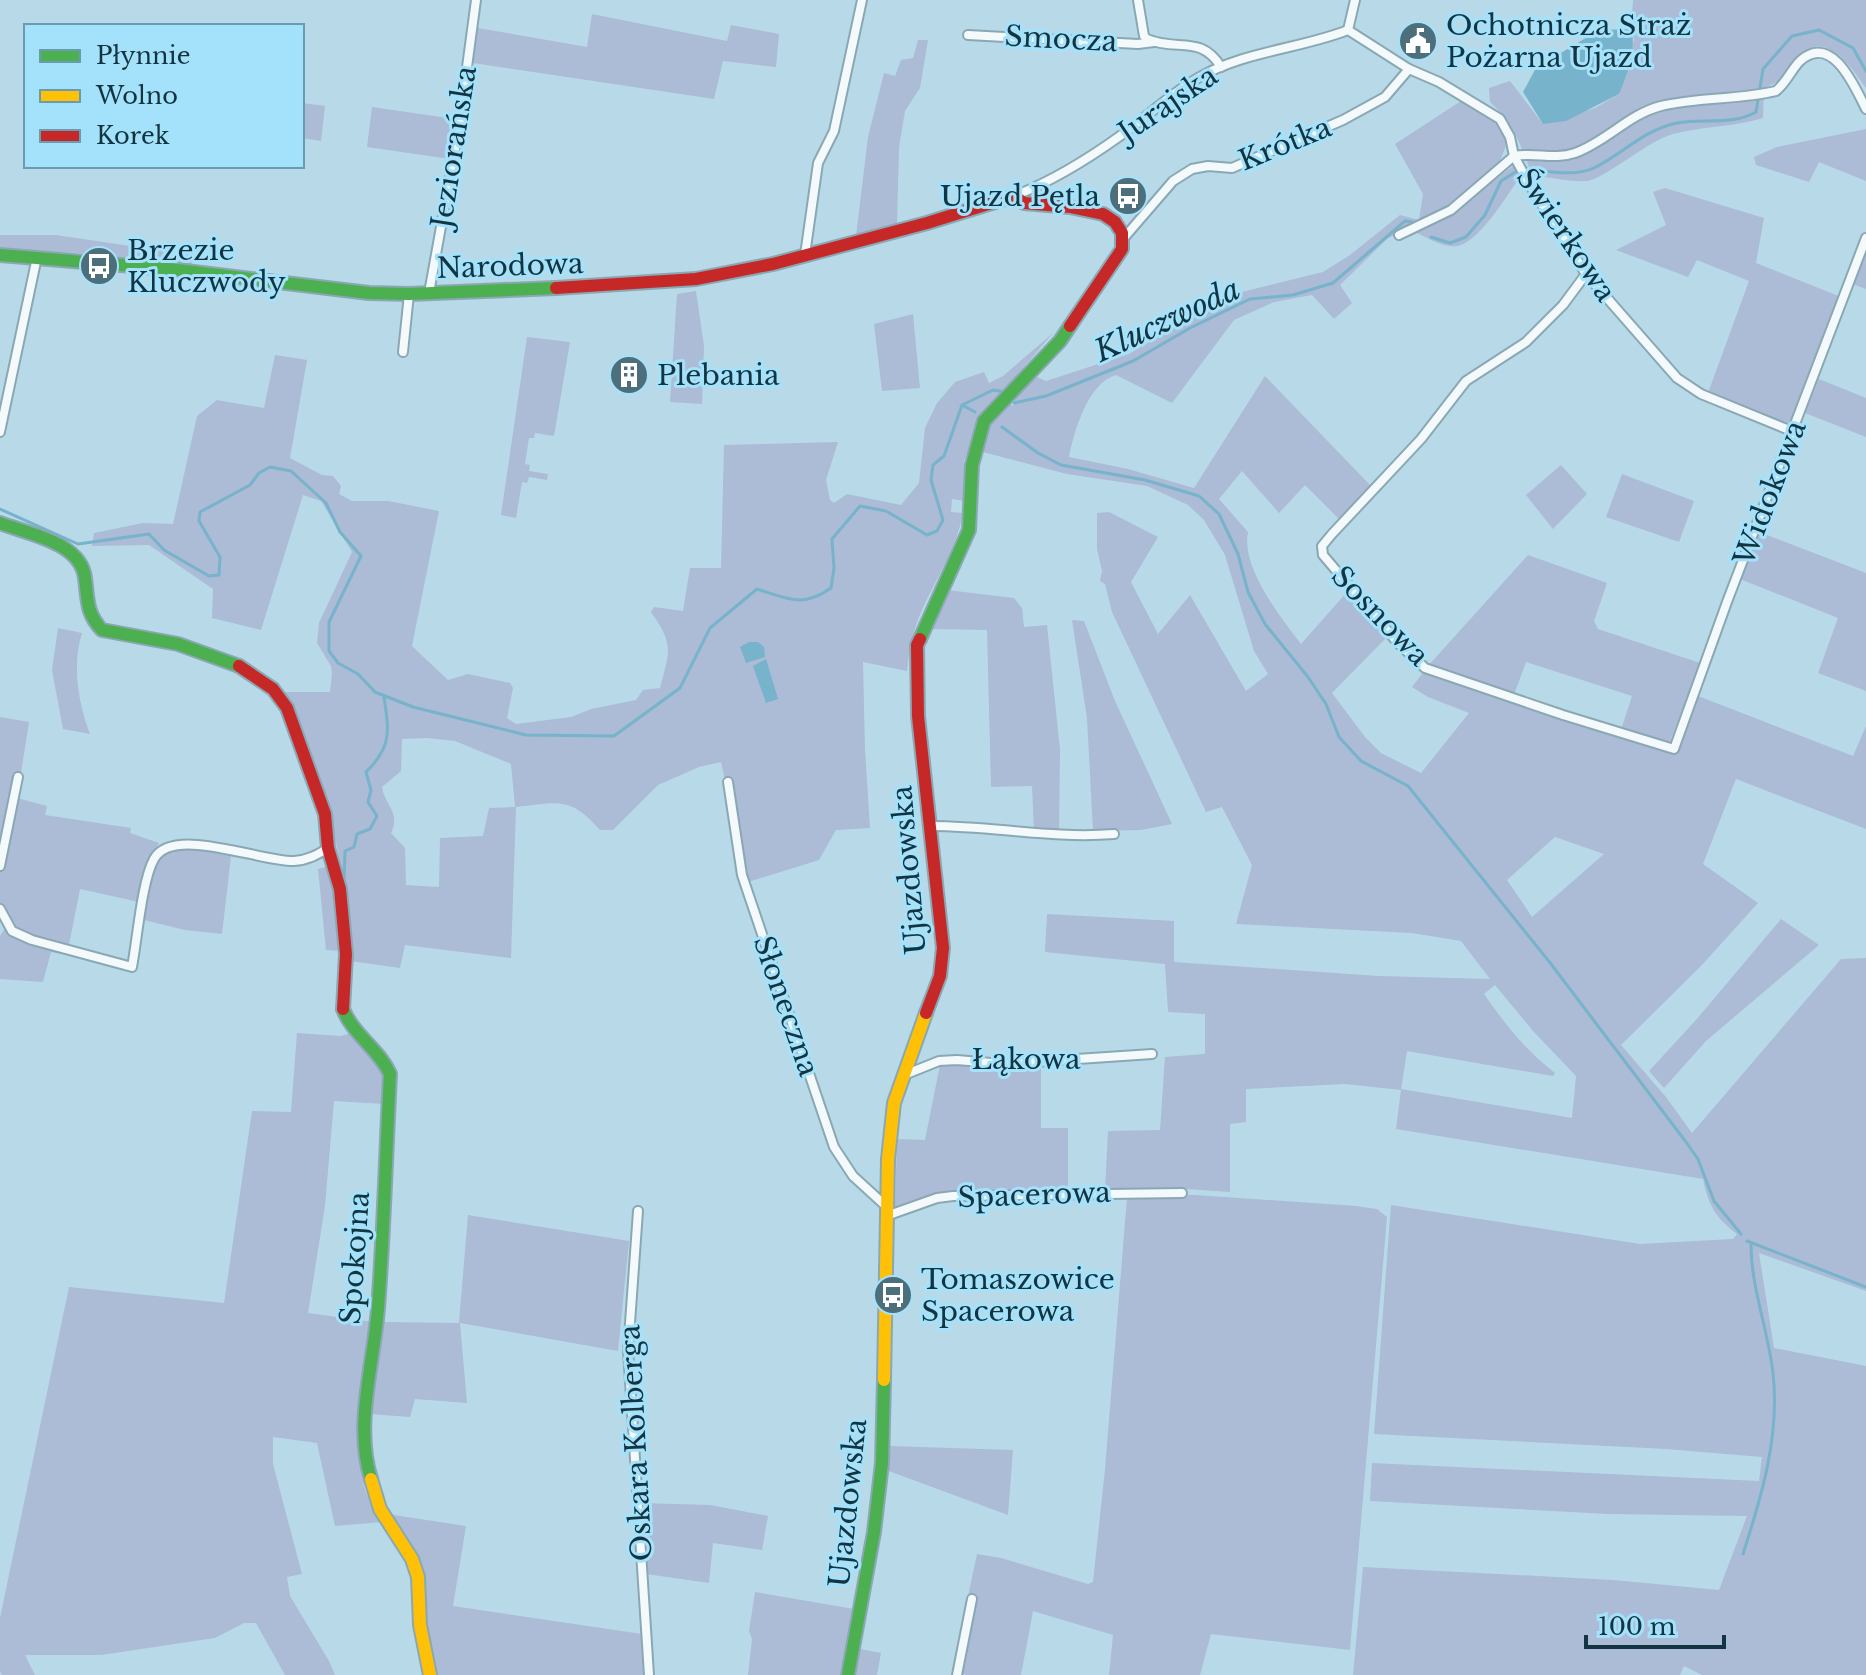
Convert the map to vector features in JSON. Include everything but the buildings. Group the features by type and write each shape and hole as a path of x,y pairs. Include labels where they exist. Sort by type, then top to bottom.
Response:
{"street":[{"name":"Jeziorańska","path":"429,293 459,127 476,0"},
{"path":"805,255 818,163 834,131 862,0"},
{"path":"1138,0 1144,36 1154,42"},
{"path":"1348,30 1355,0"},
{"name":"Jurajska","path":"1014,196 1094,152 1199,77 1242,59 1321,41 1348,30"},
{"name":"Świerkowa","path":"1348,30 1409,69 1439,82 1500,119 1510,137 1514,156 1538,200 1586,274 1677,378 1701,394 1794,432"},
{"name":"Smocza","path":"968,35 1138,44 1154,42 1204,49 1212,52 1221,67"},
{"path":"1399,235 1451,210 1514,156 1573,154 1654,108 1776,91 1801,60 1811,54 1832,57 1840,64 1866,109"},
{"name":"Krótka","path":"1123,239 1173,181 1192,169 1208,166 1232,168 1343,120 1385,97 1409,69"},
{"name":"Narodowa","path":"0,255 169,269 304,287 409,294 672,282 805,255 1014,196"},
{"path":"1014,196 1024,203 1097,210 1116,224 1123,239"},
{"name":"Widokowa","path":"1674,749 1866,238"},
{"name":"Ujazdowska","path":"848,1675 874,1532 882,1463 890,1130 903,1075 940,976 943,948 918,716 917,645 969,530 972,465 978,437 988,415 1060,341 1122,249 1123,239"},
{"path":"0,432 37,256"},
{"name":"Sosnowa","path":"1586,274 1563,305 1526,342 1466,381 1421,439 1322,546 1323,555 1370,613 1425,668 1674,749"},
{"path":"403,352 409,294"},
{"name":"Spokojna","path":"0,523 79,559 88,611 102,630 192,645 253,674 280,695 321,803 344,916 346,954 343,1008 348,1022 383,1058 390,1074 378,1310 365,1422 368,1470 380,1509 412,1559 418,1577 420,1625 430,1675"},
{"path":"0,866 18,777"},
{"name":"Słoneczna","path":"728,782 742,875 834,1147 853,1176 889,1212"},
{"path":"932,826 995,828 1066,836 1114,834"},
{"path":"0,909 12,931 32,940 132,967 148,872 156,856 165,849 191,844 273,860 297,861 311,858 328,848"},
{"name":"Łąkowa","path":"903,1075 939,1061 1003,1064 1152,1054"},
{"name":"Spacerowa","path":"889,1212 953,1196 1182,1193"},
{"name":"Oskara Kolberga","path":"638,1211 628,1351 649,1675"},
{"path":"957,1675 972,1599"}],"shaded area":[{"path":"1633,0 1866,0 1866,88 1836,53 1827,48 1807,49 1780,79 1764,88 1763,118 1673,134 1587,181 1532,175 1511,127 1490,102 1489,88 1510,81 1543,124 1595,108 1619,94 1634,39 1631,29"},
{"path":"592,14 727,41 731,25 779,34 776,67 723,61 714,99 473,63 478,28 587,47"},
{"path":"1631,29 1632,53 1619,94 1566,121 1543,124 1523,92 1536,68 1599,30"},
{"path":"918,40 928,40 920,88 905,111 899,147 897,224 856,236 868,137 884,73 895,76 901,60 913,58"},
{"path":"1461,101 1494,122 1507,143 1498,166 1464,197 1387,239 1340,285 1352,303 1334,319 1312,295 1274,302 1234,320 1172,403 1116,375 1106,380 1084,409 1069,457 1128,469 1194,488 1265,376 1371,486 1339,519 1305,485 1279,513 1242,471 1219,499 1248,532 1247,546 1256,576 1301,644 1347,592 1386,638 1332,693 1381,753 1421,773 1469,713 1428,697 1412,687 1528,555 1607,583 1594,621 1598,629 1700,663 1670,741 1665,743 1621,730 1632,696 1526,662 1512,700 1674,751 1698,696 1853,756 1866,726 1866,829 1736,779 1703,864 1758,903 1701,966 1621,1045 1692,1133 1841,959 1866,958 1866,1291 1759,1253 1774,1348 1866,1366 1866,1675 1702,1675 1684,1666 1680,1675 1353,1675 1363,1567 1613,1580 1719,1590 1747,1516 1608,1514 1370,1501 1372,1463 1759,1481 1762,1457 1374,1434 1391,1205 1640,1244 1733,1239 1737,1234 1714,1210 1703,1179 1396,1129 1401,1090 1345,1084 1246,1089 1246,1122 1230,1124 1230,1192 1105,1190 1108,1131 1160,1130 1165,1057 1205,1054 1205,1014 1168,1012 1165,964 1045,952 1047,914 1174,921 1174,962 1379,976 1490,979 1461,941 1412,933 1236,924 1252,865 1222,807 1206,812 1112,612 1105,584 1100,581 1102,571 1097,549 1097,513 1109,512 1158,537 1131,582 1158,634 1190,595 1246,691 1268,674 1254,651 1225,555 1204,520 1188,505 1147,486 1067,474 983,452 988,428 1009,403 1013,406 1015,397 1037,377 1046,381 1129,354 1238,293 1323,272 1350,255 1400,215 1419,220 1423,194 1395,144","holes":["1555,837 1604,854 1532,917 1507,880","1495,985 1576,1076 1572,1118 1401,1089 1407,1051 1553,1076 1555,1073 1516,1036 1484,994"]},
{"path":"304,103 325,106 321,141 304,138"},
{"path":"372,107 455,119 450,159 367,147"},
{"path":"1866,129 1866,181 1819,162 1809,182 1756,165 1754,157 1777,147"},
{"path":"1513,166 1520,177 1492,217 1465,243 1446,246 1415,232 1460,207"},
{"path":"1665,188 1764,218 1756,263 1841,297 1790,426 1708,393 1749,281 1697,260 1688,277 1616,250 1666,225 1653,192"},
{"path":"0,235 56,235 191,255 192,266 78,253 0,249"},
{"path":"1866,251 1866,289 1853,284"},
{"path":"696,291 704,346 702,404 670,402 677,294"},
{"path":"913,314 920,388 882,391 874,324"},
{"path":"1053,333 980,419 964,461 965,501 952,499 951,512 963,513 960,527 919,617 907,671 863,662 870,828 836,830 819,860 748,882 721,762 699,767 658,785 613,830 600,830 571,806 553,803 516,807 511,958 405,945 400,968 350,961 346,901 335,840 314,774 280,692 330,692 331,666 317,643 319,623 352,552 321,501 303,495 261,630 212,618 213,589 149,545 92,546 94,533 143,523 173,524 197,416 217,400 264,408 275,355 307,360 290,458 322,475 333,476 341,486 339,494 352,501 388,501 439,511 412,646 448,680 468,674 510,683 513,688 507,718 516,724 571,717 591,709 636,700 643,690 660,688 668,648 664,632 651,612 654,607 683,611 690,568 721,568 724,445 838,442 826,480 830,500 834,503 847,494 901,505 919,483 925,428 937,403 955,382 984,372 989,383 1003,376","holes":["402,739 455,741 511,764 515,807 489,808 483,836 440,838 439,887 406,885 405,848 391,833 393,814 382,787 401,771"]},
{"path":"527,337 570,342 554,436 535,433 534,438 529,438 525,464 530,465 529,471 548,474 547,480 529,477 527,483 522,482 516,518 501,515"},
{"path":"1819,379 1866,398 1866,437 1805,413"},
{"path":"1561,465 1587,494 1553,529 1526,495"},
{"path":"1622,474 1694,501 1679,542 1606,517"},
{"path":"1759,532 1866,573 1866,691 1818,673 1838,618 1740,579"},
{"path":"947,590 1014,598 1022,608 1024,627 1047,625 1060,750 1059,831 1034,830 1032,786 991,787 987,630 932,629"},
{"path":"1072,620 1084,621 1115,701 1172,824 1141,830 1093,831 1087,718"},
{"path":"58,628 82,633 77,658 78,684 90,734 63,729 52,670"},
{"path":"749,642 758,642 764,647 765,657 746,663 740,647"},
{"path":"766,659 778,699 766,703 753,666"},
{"path":"0,717 29,722 17,798 47,806 45,815 131,828 130,833 159,843 147,868 139,902 80,889 67,955 51,952 43,982 0,979 0,936 4,930 0,917"},
{"path":"189,846 231,856 222,934 185,930 144,920 154,865 165,851"},
{"path":"330,866 343,951 326,950 318,869"},
{"path":"1781,919 1819,945 1706,1041 1664,1088 1649,1071"},
{"path":"297,1033 341,1036 351,1033 381,1062 386,1078 385,1104 334,1101 325,1206 308,1313 374,1322 362,1410 360,1456 367,1495 382,1522 335,1526 317,1443 273,1437 273,1464 302,1574 287,1577 290,1596 335,1675 285,1675 256,1623 244,1623 215,1638 101,1655 25,1655 35,1675 2,1675 0,1618 69,1287 224,1303 252,1111 291,1112"},
{"path":"940,1065 1041,1068 1041,1128 1068,1128 1068,1192 952,1193 895,1209 897,1139 925,1140"},
{"path":"1137,1195 1195,1195 1356,1206 1377,1209 1387,1217 1350,1650 1211,1634 1200,1675 1109,1675 1113,1635 1033,1611 1021,1675 952,1672 977,1554 1001,1558 1088,1584 1093,1582 1127,1198"},
{"path":"468,1215 629,1241 618,1351 460,1323 467,1403 415,1399 410,1417 370,1414 381,1322 459,1323"},
{"path":"889,1446 1013,1450 1008,1515 886,1470"},
{"path":"641,1503 710,1505 768,1516 762,1550 713,1543 709,1583 646,1574"},
{"path":"387,1514 466,1526 453,1606 642,1634 645,1675 433,1675 423,1630 422,1569"},
{"path":"755,1592 854,1609 842,1675 748,1675 752,1639 749,1631"},
{"path":"860,1649 881,1653 877,1675 854,1675"}],"waterway":[{"name":"Kluczwoda","path":"1526,169 1560,173 1586,171 1665,126 1737,119 1756,112 1763,69 1792,36 1819,30 1853,48 1866,71"},
{"name":"Kluczwoda","path":"1431,237 1450,243 1466,237 1485,215 1501,181 1517,171"},
{"name":"Kluczwoda","path":"1014,403 1046,396 1133,361 1190,328 1250,299 1293,295 1333,283 1405,221 1412,222"},
{"name":"Kluczwoda","path":"0,509 78,544 149,534 164,550 209,576 219,575 220,557 199,521 200,512 250,485 259,473 270,467 291,471 326,503 340,532 361,556 329,622 329,651 338,663 358,674 375,692 413,707 526,735 614,736 680,688 710,628 757,589 803,600 831,588 834,568 832,539 860,506 886,511 927,535 937,531 943,520 931,480 933,465 944,456 962,405 993,390 1006,392"},
{"path":"964,406 975,412"},
{"path":"1002,427 1061,465 1145,480 1199,496 1219,514 1238,554 1248,592 1265,624 1326,704 1339,737 1361,761 1408,786 1551,964 1686,1142 1698,1159 1714,1201 1741,1234"},
{"path":"344,881 345,851 354,847 357,834 370,829 377,816 368,802 371,790 366,772 380,755 387,738 384,697"},
{"path":"1747,1241 1866,1287"},
{"path":"1743,1554 1763,1487 1774,1419 1773,1373 1754,1277 1751,1245"}],"traffic: fast":[{"path":"0,255 169,269 369,293 556,288"},
{"path":"920,639 969,530 972,465 984,421 1060,341 1070,326"},
{"path":"0,523 52,541 74,556 85,578 90,612 102,630 178,644 239,666"},
{"path":"343,1009 353,1027 390,1074 378,1308 364,1437 371,1479"},
{"path":"848,1675 874,1532 882,1463 884,1380"}],"traffic: slow":[{"path":"884,1380 888,1159 894,1103 926,1013"},
{"path":"371,1479 380,1509 412,1559 418,1577 420,1625 430,1675"}],"traffic: jam":[{"path":"556,288 696,279 773,264 1014,196 1024,203 1103,214 1115,222 1122,233 1122,249 1070,326"},
{"path":"920,639 917,645 918,716 943,948 940,976 926,1013"},
{"path":"239,666 273,689 287,708 325,814 328,848 340,889 346,954 343,1009"}],"place":[{"name":"Ochotnicza Straż Pożarna Ujazd","path":"1418,41"},
{"name":"Ujazd Pętla","path":"1128,196"},
{"name":"Brzezie Kluczwody","path":"99,266"},
{"name":"Plebania","path":"629,375"},
{"name":"Tomaszowice Spacerowa","path":"893,1295"}]}
